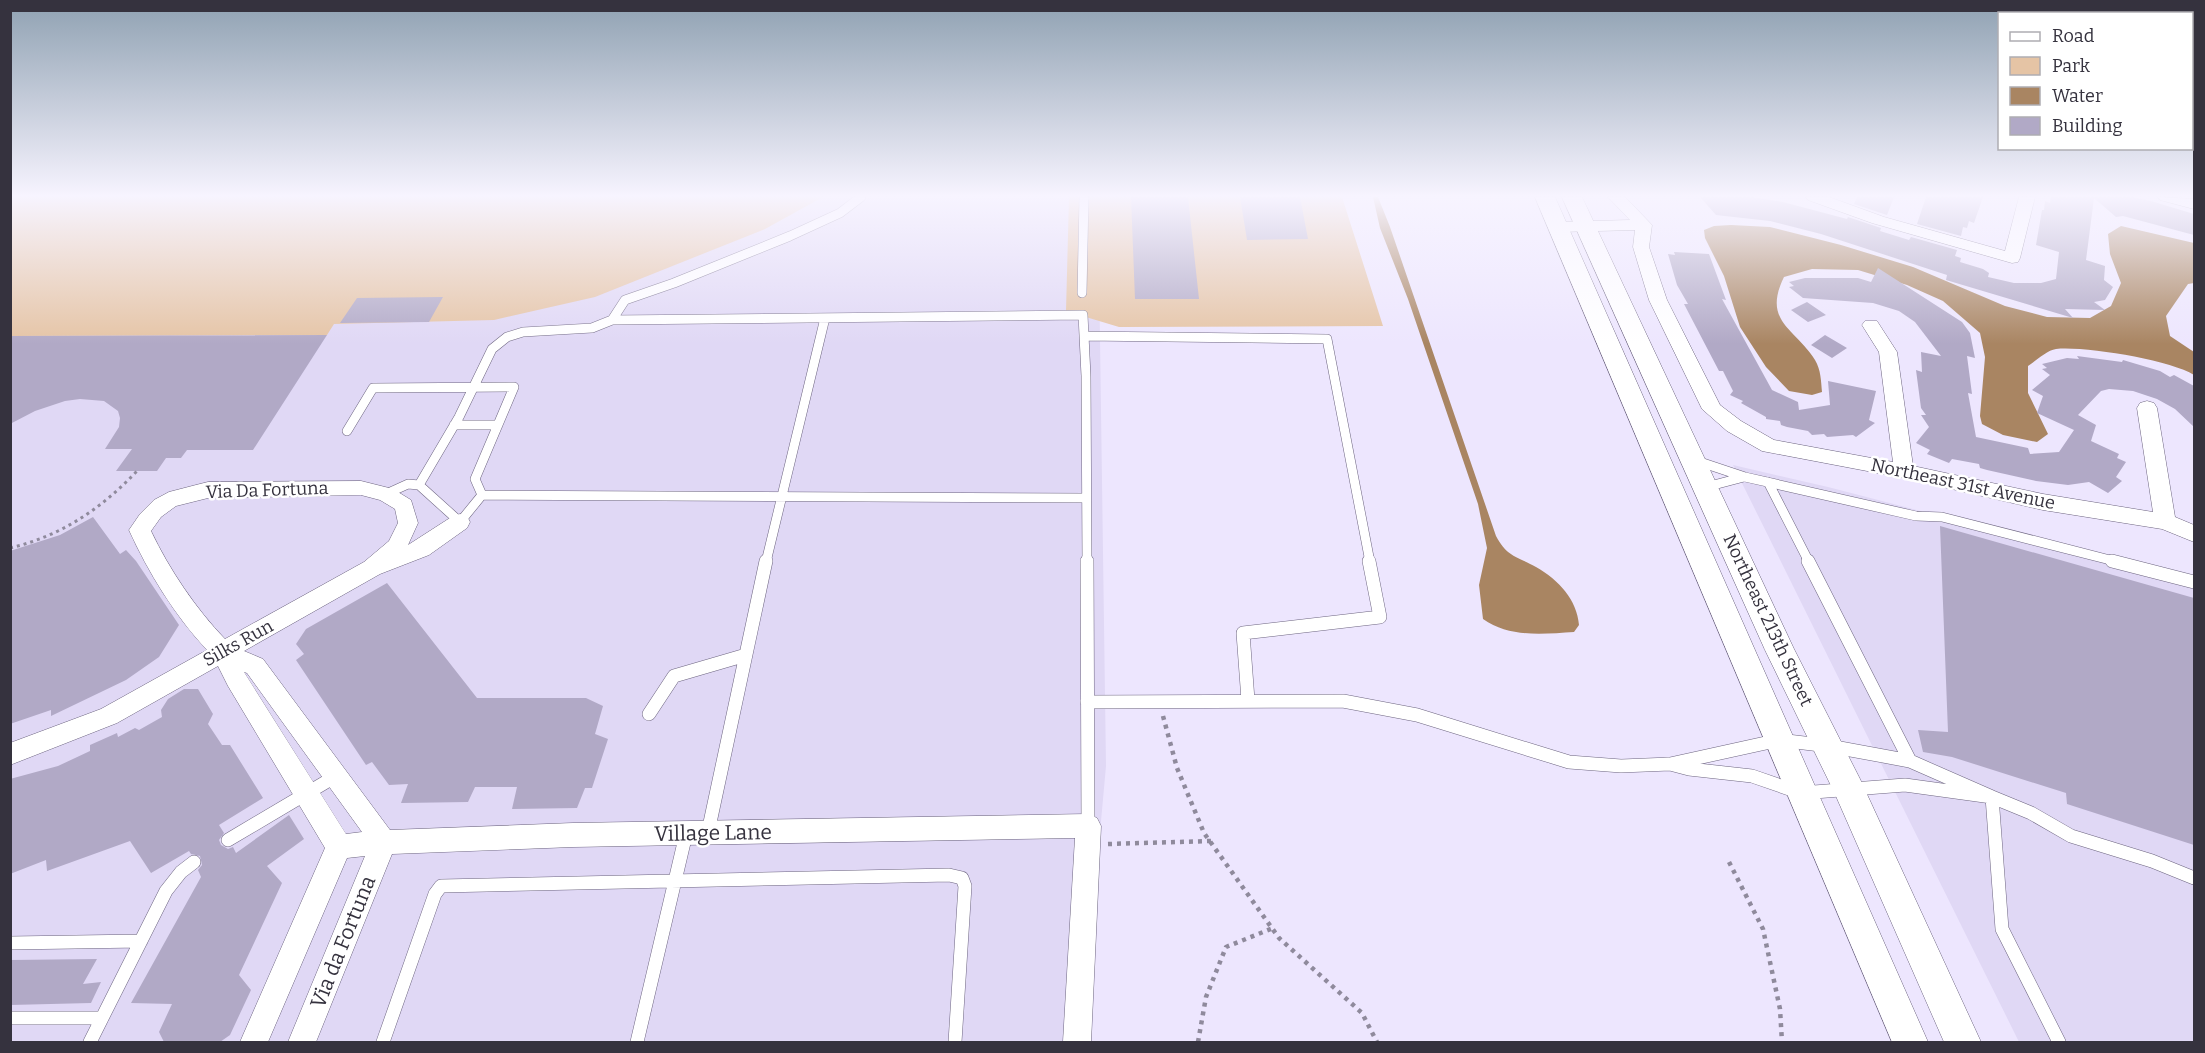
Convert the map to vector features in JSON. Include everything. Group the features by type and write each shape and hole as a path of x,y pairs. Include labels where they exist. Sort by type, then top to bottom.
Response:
{"street":[{"name":"Northeast 213th Street","path":"1579,246 1801,793 1910,1042"},
{"name":"Northeast 213th Street","path":"1583,246 1694,460 1780,650 1849,789 1963,1042"},
{"name":"Northeast 31st Avenue","path":"1641,246 1658,300 1712,409 1734,426 1769,446 1904,471 2043,502 2165,522 2194,534"},
{"path":"1970,246 2012,258 2015,246"},
{"path":"1870,325 1888,352 1904,471"},
{"path":"2147,408 2165,522"},
{"name":"Via Da Fortuna","path":"339,847 236,679 223,652 201,629 151,554 140,530 151,512 167,500 208,490 361,488 386,494"},
{"path":"372,568 397,546 408,523 404,505 386,494"},
{"name":"Silks Run","path":"10,754 109,716 372,568 421,549 460,522"},
{"name":"Via Da Fortuna","path":"223,652 255,666 384,842"},
{"name":"Village Lane","path":"339,847 384,842 697,833 1087,835"},
{"path":"1077,1042 1087,835"},
{"name":"Via da Fortuna","path":"302,1042 384,842"},
{"name":"Via da Fortuna","path":"255,1042 339,847"}],"lane":[{"path":"612,320 625,300 765,246"},
{"path":"1082,293 1083,246"},
{"path":"419,485 454,425 492,349 507,337 523,332 592,328 612,320 1083,315 1086,376 1087,835"},
{"path":"637,1042 674,882 697,833 746,655 781,497 825,318"},
{"path":"1084,336 1327,339 1380,617 1243,633 1248,700"},
{"path":"347,431 373,388 514,387 475,479 482,495"},
{"path":"454,425 498,425"},
{"path":"1694,460 1745,477 1916,516 1942,517 2194,582"},
{"path":"1706,487 1745,477"},
{"path":"1768,482 1910,761"},
{"path":"386,494 408,484 419,485 460,522 482,495"},
{"path":"482,495 1086,498"},
{"path":"649,714 674,676 746,655"},
{"path":"1087,702 1343,701 1417,715 1569,762 1621,766 1670,764 1779,740 1828,746 1910,761 2031,813 2071,836 2152,861 2194,878"},
{"path":"1670,764 1689,769 1752,776 1801,793 1905,785 1992,797"},
{"path":"228,840 336,776"},
{"path":"1992,797 2002,929 2059,1042"},
{"path":"90,1042 166,891 181,872 194,862"},
{"path":"383,1042 435,894 441,886 949,875 962,878 965,886 955,1042"},
{"path":"10,943 141,941"},
{"path":"10,1018 102,1018"}],"path":[{"path":"10,548 63,531 92,512 137,471"},
{"path":"1159,701 1177,768 1204,833 1279,938 1362,1013 1377,1042"},
{"path":"1087,835 1211,841"},
{"path":"1729,862 1763,929 1780,1009 1782,1042"},
{"path":"1198,1042 1206,997 1226,947 1273,928"}],"shaded area":[{"path":"10,246 1099,246 1106,766 1081,1042 11,1042"},
{"path":"1733,465 1828,487 2194,582 2194,1042 2019,1042"}],"green space":[{"path":"10,246 722,246 595,297 494,320 334,324 327,335 11,336"},
{"path":"1068,246 1358,246 1383,326 1119,327 1066,311"}],"water":[{"path":"1387,246 1397,246 1496,536 1509,553 1544,572 1559,584 1571,599 1578,616 1579,625 1574,632 1539,634 1515,632 1483,619 1479,585 1487,548 1478,504 1408,299"},
{"path":"1709,246 1845,246 1913,267 2005,306 2047,317 2090,318 2111,306 2121,283 2109,246 2194,246 2194,283 2188,284 2166,316 2170,336 2194,352 2194,375 2166,364 2127,355 2056,349 2028,366 2028,393 2048,434 2037,442 2003,435 1982,424 1980,416 1985,357 1980,333 1943,301 1907,285 1858,270 1812,269 1784,277 1778,292 1777,304 1779,315 1784,323 1815,360 1822,392 1812,395 1789,391 1766,367 1740,327 1724,276"}],"building":[{"path":"1133,246 1193,246 1199,299 1135,299"},
{"path":"1858,246 1943,246 1957,250 1955,256 1961,258 1960,262 1983,269 1989,273 1988,277 2014,283 2041,283 2056,279 2059,252 2040,246 2088,246 2086,260 2105,266 2104,280 2113,287 2105,300 2094,302 2105,310 2065,309 2073,318 1946,280 1947,275"},
{"path":"1674,252 1709,254 1726,300 1722,299 1772,390 1798,402 1799,410 1830,405 1828,381 1876,391 1869,420 1875,423 1856,437 1853,435 1827,437 1824,434 1812,435 1808,431 1781,425 1780,421 1766,419 1741,403 1743,401 1730,395 1733,391 1723,371 1719,371 1684,304 1688,304 1677,285 1668,254 1675,255"},
{"path":"1878,268 1962,322 1970,333 1975,358 1967,356 1972,394 1968,393 1976,437 2028,448 2030,454 2059,452 2074,430 2037,413 2043,396 2032,390 2050,375 2042,369 2047,368 2042,364 2067,358 2079,359 2077,356 2122,362 2123,360 2160,371 2170,377 2174,375 2194,386 2194,427 2175,409 2157,399 2133,391 2109,389 2101,391 2078,415 2096,425 2091,441 2119,454 2117,458 2126,462 2116,477 2122,481 2108,493 2089,482 2068,485 2036,481 1980,468 1979,464 1952,459 1949,463 1927,454 1930,450 1916,443 1929,427 1921,415 1926,415 1921,408 1916,370 1922,372 1921,352 1941,356 1915,322 1899,311 1873,303 1803,298 1789,287 1794,286 1789,282 1805,278 1858,278 1871,282"},
{"path":"443,297 429,322 340,323 357,298"},
{"path":"1807,302 1826,315 1808,322 1791,310"},
{"path":"327,335 253,450 187,450 181,458 166,458 157,471 116,471 132,449 105,449 119,427 120,418 118,411 104,401 80,399 65,401 35,411 10,424 10,336"},
{"path":"1825,335 1847,348 1832,358 1811,345"},
{"path":"93,517 120,554 126,550 136,561 179,625 159,657 126,680 51,716 51,710 10,724 10,551 60,535"},
{"path":"1940,526 2194,598 2194,845 2067,804 2066,793 1952,757 1923,752 1918,730 1948,732"},
{"path":"387,583 477,698 586,698 603,706 595,734 608,739 592,788 585,788 577,808 512,809 517,787 475,787 468,802 401,803 408,784 389,785 372,762 366,765 296,660 304,654 296,644 306,629"},
{"path":"184,689 198,689 213,714 208,724 222,745 230,745 263,798 219,825 224,833 219,840 221,845 228,849 233,847 236,853 289,815 304,839 267,866 282,883 239,975 251,990 230,1035 220,1042 164,1042 159,1032 172,1004 131,1003 201,877 198,870 202,865 200,856 191,854 189,851 151,873 130,841 47,871 46,860 10,874 10,779 58,766 90,751 90,745 117,733 118,737 135,728 139,730 162,717 161,710 168,699"},
{"path":"97,959 83,984 101,982 91,1003 10,1005 10,960"}]}
